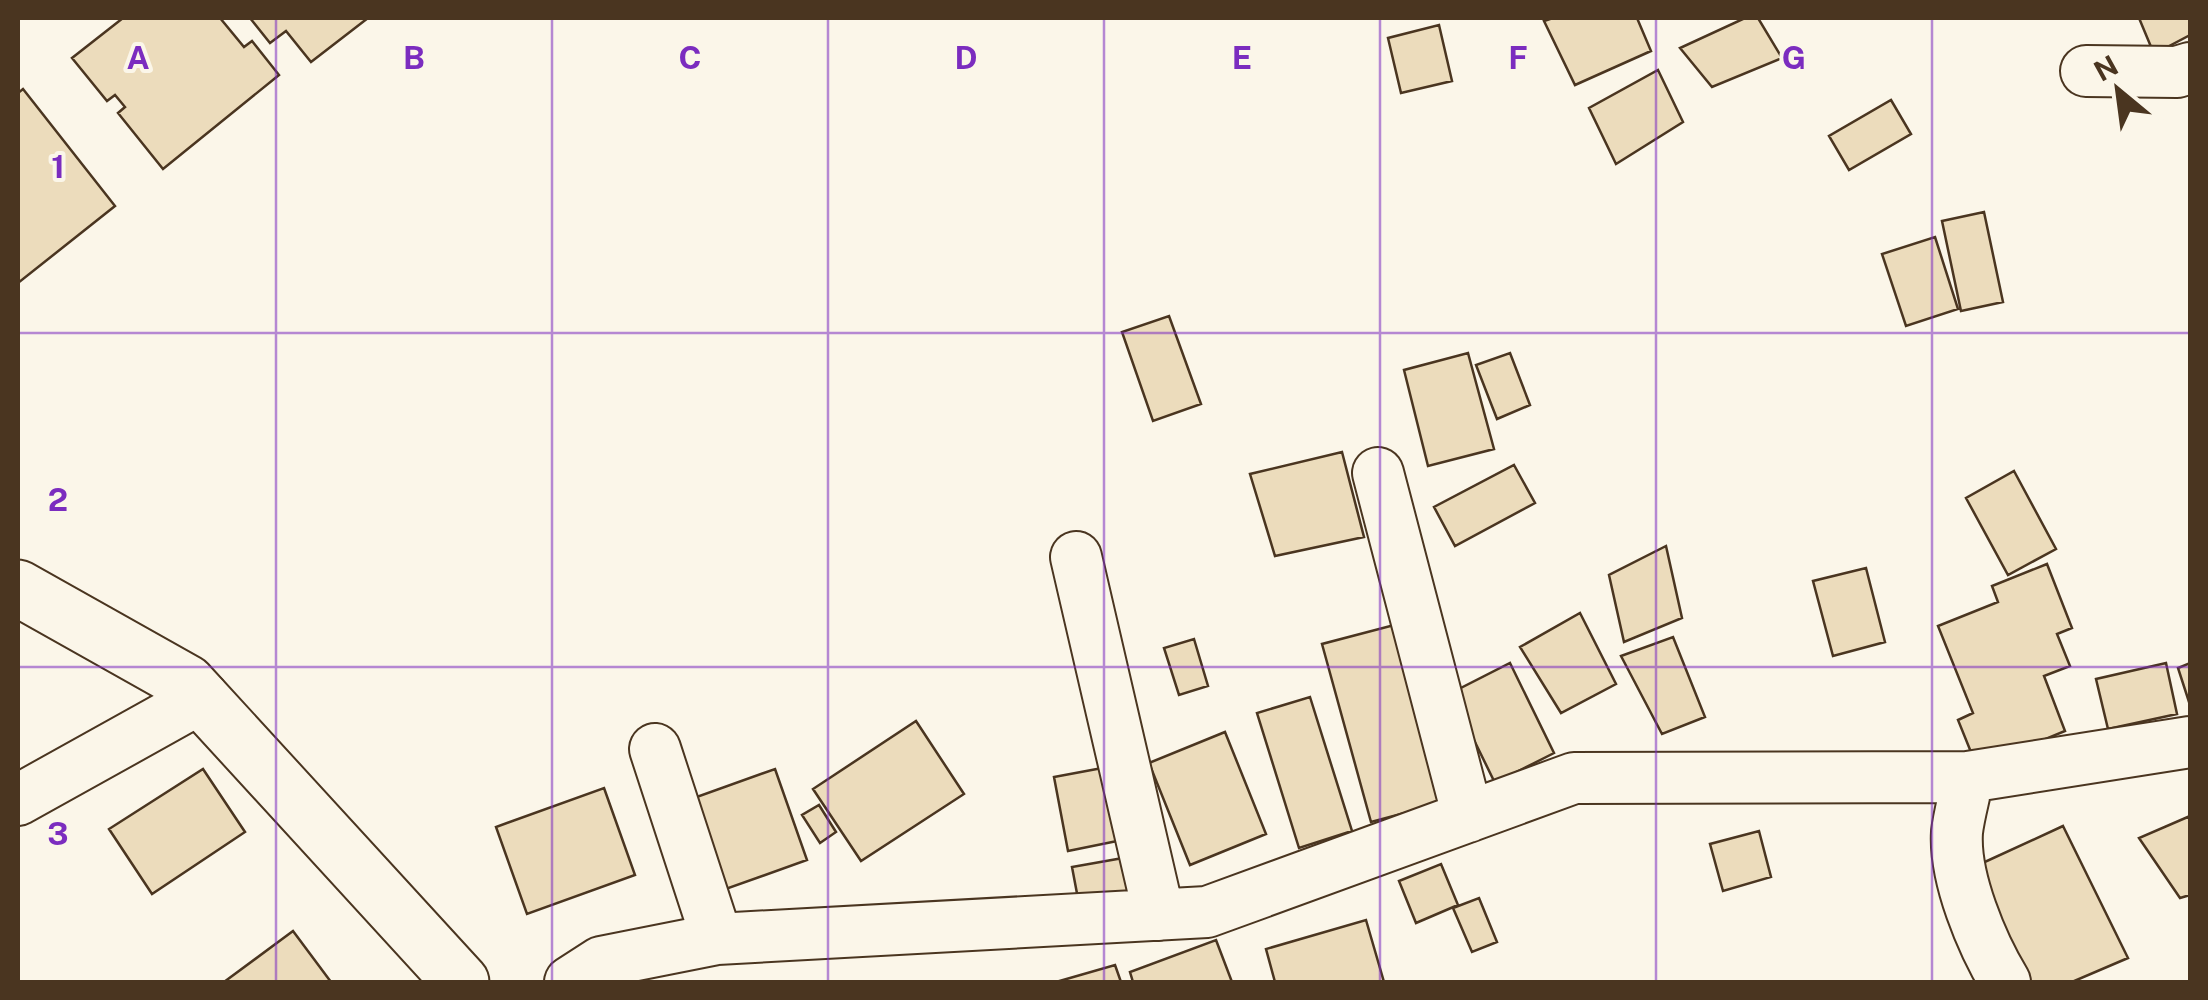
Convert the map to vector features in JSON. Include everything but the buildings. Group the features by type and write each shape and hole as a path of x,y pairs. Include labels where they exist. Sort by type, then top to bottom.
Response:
{"main road":[{"path":"18,588 187,683 202,696 461,982"}],"street":[{"path":"2086,70 2177,72 2190,68"},
{"path":"1378,473 1468,817"},
{"path":"1076,557 1159,915"},
{"path":"18,800 202,696"},
{"path":"570,982 601,962 717,939 1207,912 1574,778 1968,777 2190,742"},
{"path":"655,749 717,939"},
{"path":"1968,777 1957,834 1968,904 2005,982"}]}
